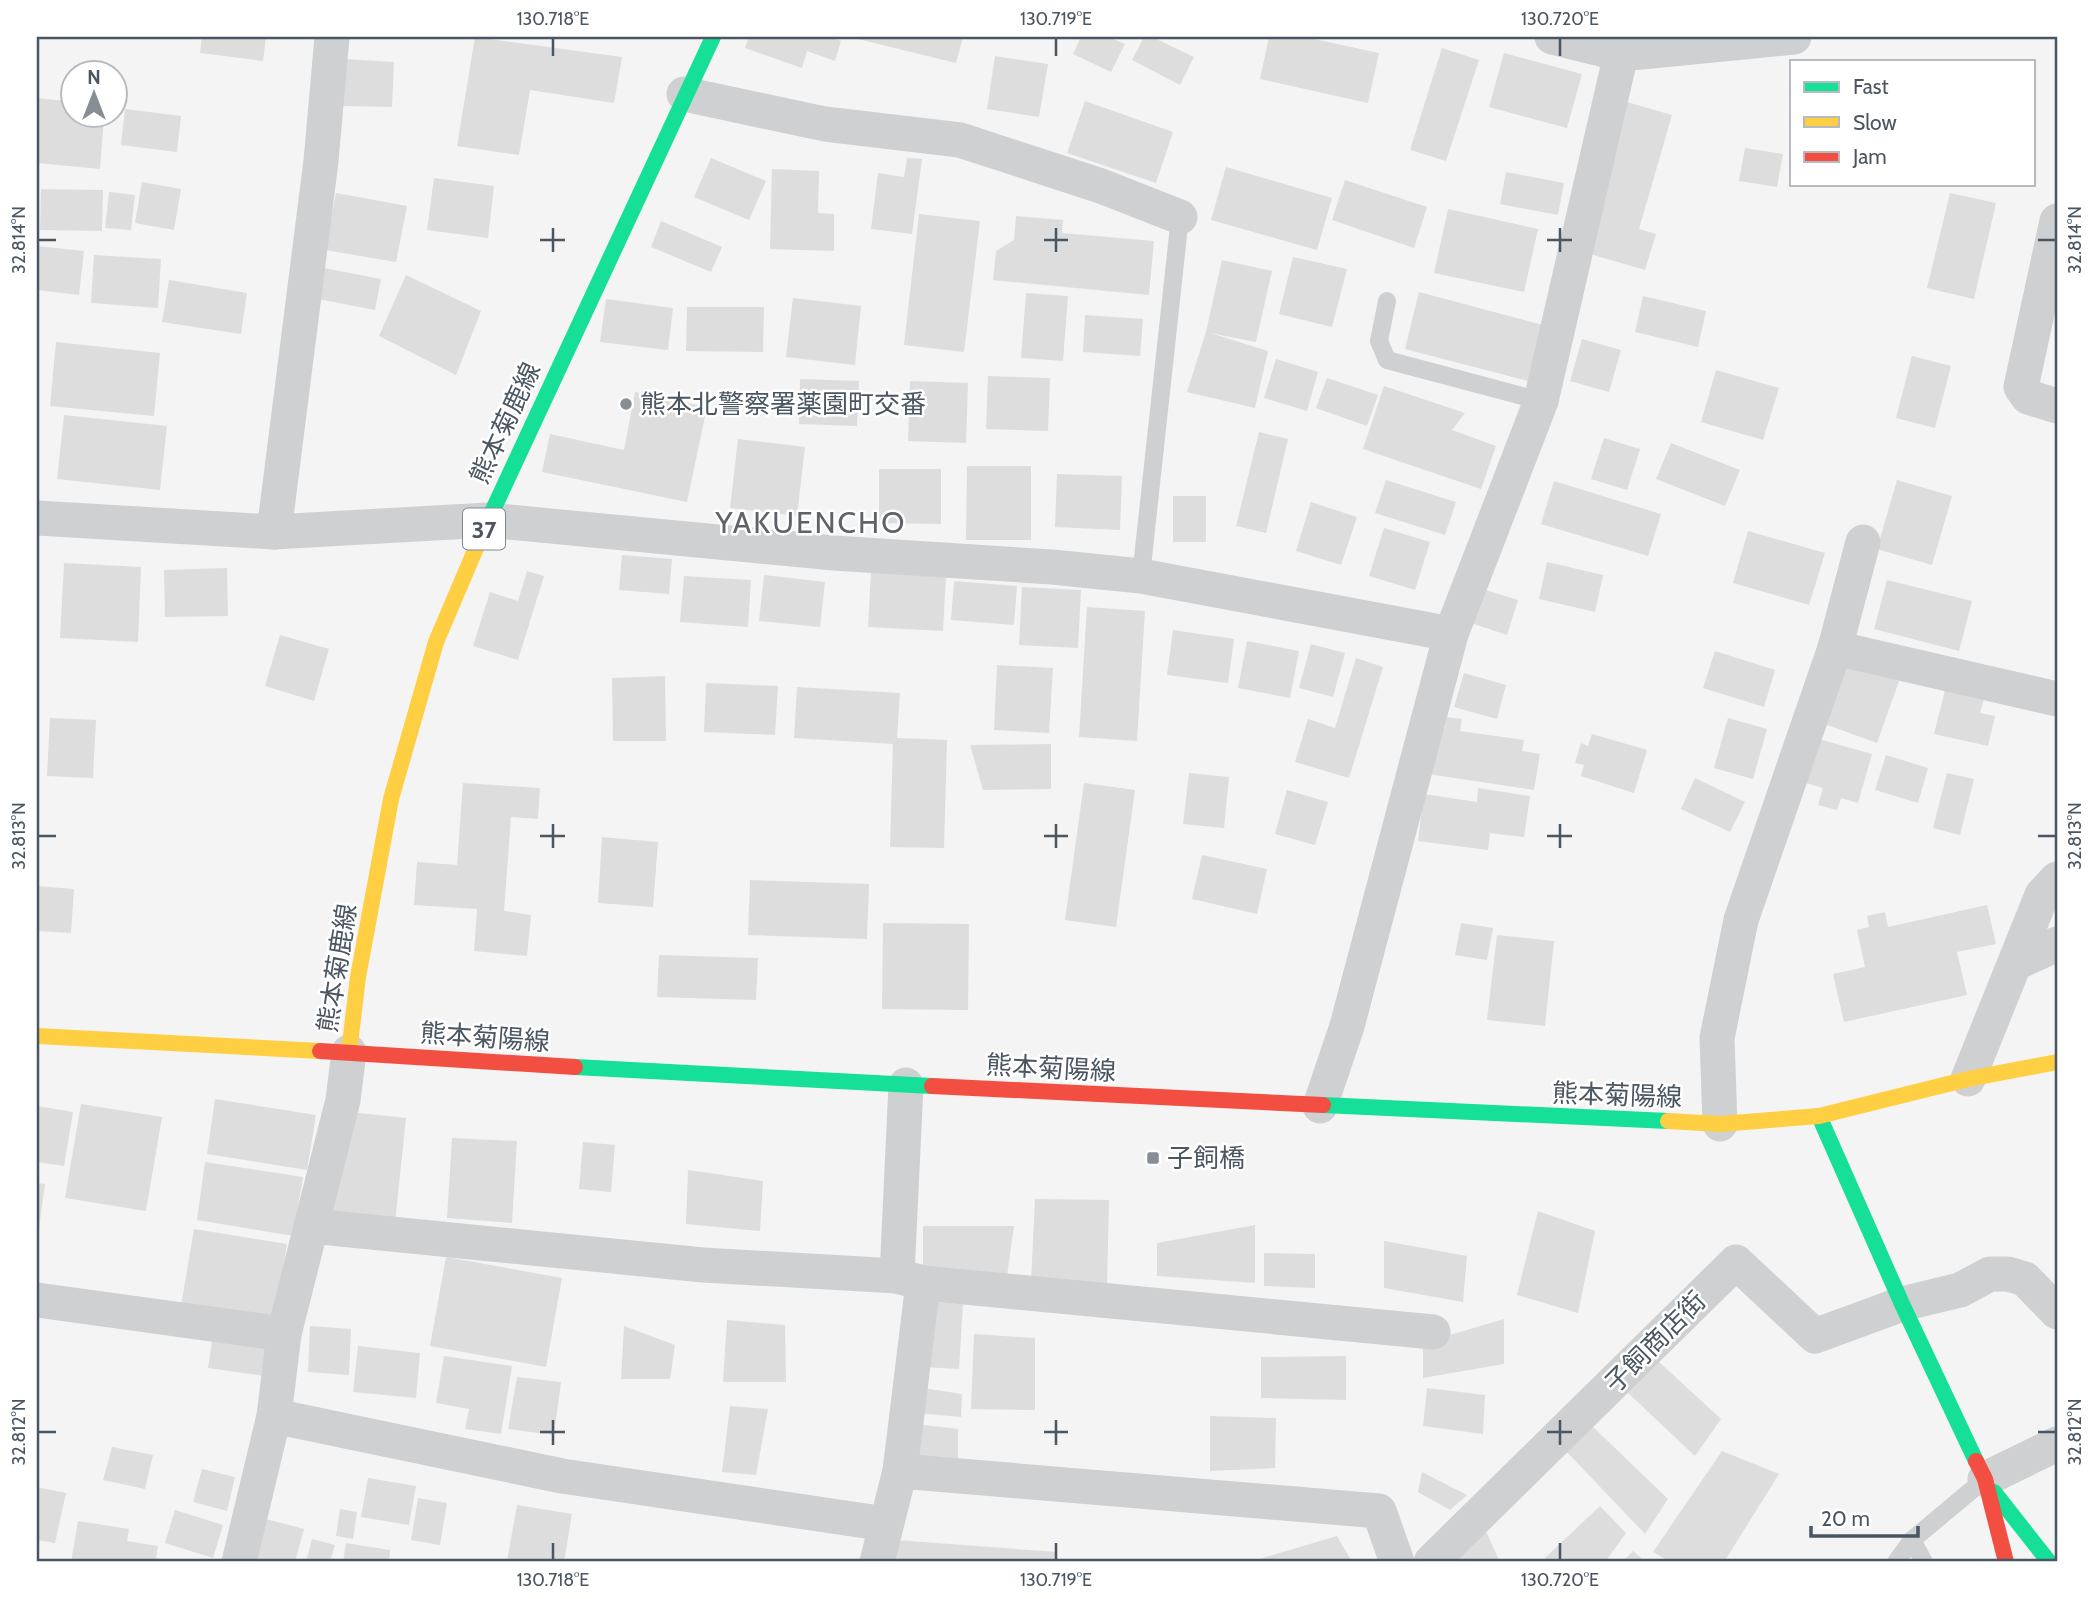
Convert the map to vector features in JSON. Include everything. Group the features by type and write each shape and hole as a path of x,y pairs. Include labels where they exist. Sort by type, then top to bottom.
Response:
{"main road":[{"name":"熊本菊鹿線","path":"349,1052 358,978 391,799 436,642 488,520 684,94 713,37"},
{"name":"熊本菊陽線","path":"37,1036 349,1052 666,1073 1720,1124 1819,1116 1968,1079 2057,1062"},
{"path":"1819,1116 1902,1304 1985,1479 2006,1562"},
{"path":"1985,1479 2049,1562"}],"street":[{"path":"274,532 321,160 332,37"},
{"path":"1552,37 1621,54 1794,37"},
{"path":"1321,1106 1347,1026 1451,634 1541,401 1621,54"},
{"path":"684,94 825,124 960,140 1101,186 1181,217"},
{"path":"2057,221 2021,387 2028,397 2057,406"},
{"path":"37,518 274,532 488,520 834,553 1052,567 1141,576 1451,634"},
{"path":"1720,1124 1717,1038 1741,920 1835,648 1863,542"},
{"path":"1835,648 2057,699"},
{"path":"1968,1079 2042,895 2057,879"},
{"path":"2016,963 2057,944"},
{"path":"239,1562 274,1416 284,1334 343,1100 349,1052"},
{"path":"877,1562 900,1471 910,1280 906,1085"},
{"path":"311,1226 703,1265 910,1280 1433,1332"},
{"name":"子飼商店街","path":"1431,1562 1736,1262 1815,1336 1902,1304"},
{"path":"1902,1304 1961,1290 1990,1274 2008,1274 2025,1279 2057,1312"},
{"path":"37,1300 284,1334"},
{"path":"274,1416 562,1476 886,1524"},
{"path":"1985,1479 2057,1444"},
{"path":"900,1471 1379,1511 1396,1562"}],"lane":[{"path":"1141,576 1181,217"},
{"path":"1387,301 1379,341 1387,360 1541,401"},
{"path":"1896,1562 1912,1540 1985,1479"},
{"path":"1912,1540 1924,1562"}],"building":[{"path":"202,37 266,37 263,61 200,53"},
{"path":"475,37 622,57 614,103 530,90 519,155 457,146"},
{"path":"749,37 830,37 841,41 835,61 807,51 802,68 745,48"},
{"path":"850,37 963,37 956,63"},
{"path":"1081,37 1109,37 1125,44 1111,72 1073,54"},
{"path":"1144,37 1152,37 1194,57 1180,85 1132,60"},
{"path":"1269,37 1305,37 1379,53 1368,103 1260,79"},
{"path":"1442,48 1479,60 1446,161 1410,150"},
{"path":"1504,53 1582,74 1567,128 1489,107"},
{"path":"995,56 1048,64 1039,117 987,109"},
{"path":"344,59 394,62 392,107 342,106"},
{"path":"37,98 60,100 60,130 103,130 100,169 37,163"},
{"path":"1085,101 1173,132 1156,183 1067,153"},
{"path":"1627,102 1672,115 1639,229 1656,234 1645,270 1583,252"},
{"path":"130,110 181,116 177,152 121,145 123,130 130,130"},
{"path":"1745,148 1783,154 1777,187 1739,181"},
{"path":"711,158 766,181 749,220 694,197"},
{"path":"907,158 922,159 912,234 871,229 878,173 904,177"},
{"path":"1226,167 1332,198 1317,250 1211,220"},
{"path":"772,169 819,171 818,213 834,214 834,251 770,249"},
{"path":"1506,172 1564,183 1558,215 1500,204"},
{"path":"434,178 494,186 488,238 427,230"},
{"path":"1345,180 1427,207 1414,248 1332,220"},
{"path":"142,182 181,189 174,230 135,223"},
{"path":"41,189 103,190 102,231 40,230"},
{"path":"109,192 135,195 131,230 105,228"},
{"path":"336,193 407,206 396,262 325,250"},
{"path":"1950,193 1996,203 1974,299 1927,288"},
{"path":"1448,209 1538,229 1524,292 1434,273"},
{"path":"919,214 980,221 964,352 904,345"},
{"path":"1016,216 1063,220 1062,233 1154,241 1149,295 993,280 996,251 1014,240"},
{"path":"661,221 722,247 711,272 651,247"},
{"path":"37,246 84,251 79,295 37,290"},
{"path":"94,255 161,259 158,308 91,303"},
{"path":"1293,257 1347,269 1332,327 1279,314"},
{"path":"1222,260 1272,271 1256,342 1210,333 1268,351 1255,408 1187,392 1206,332"},
{"path":"324,268 381,279 375,310 318,299"},
{"path":"406,275 481,311 456,375 379,336"},
{"path":"169,280 247,293 241,334 162,322"},
{"path":"1419,292 1543,325 1528,381 1405,349"},
{"path":"1026,293 1068,296 1063,361 1021,358"},
{"path":"1643,296 1706,311 1698,347 1635,332"},
{"path":"793,298 861,306 855,365 786,357"},
{"path":"606,299 673,308 668,350 600,342"},
{"path":"687,307 764,307 763,352 686,351"},
{"path":"1085,315 1143,319 1140,356 1083,352"},
{"path":"1582,339 1621,350 1609,392 1570,381"},
{"path":"56,342 160,353 154,416 50,406"},
{"path":"1912,356 1951,366 1935,428 1896,418"},
{"path":"1276,359 1318,372 1307,411 1264,398"},
{"path":"1716,370 1779,388 1763,440 1701,422"},
{"path":"988,376 1050,378 1048,431 986,429"},
{"path":"1327,378 1378,395 1367,426 1316,408"},
{"path":"800,379 859,381 857,426 799,424"},
{"path":"910,381 968,383 966,443 908,441"},
{"path":"1384,386 1465,413 1452,430 1496,446 1481,489 1363,449"},
{"path":"635,392 707,407 687,502 542,472 550,434 624,450"},
{"path":"64,415 167,426 160,490 57,479"},
{"path":"1259,432 1288,439 1266,533 1236,526"},
{"path":"1604,438 1640,449 1627,490 1591,479"},
{"path":"738,439 805,447 797,516 730,508"},
{"path":"1671,443 1740,470 1725,506 1656,479"},
{"path":"967,466 1031,466 1031,540 966,540"},
{"path":"879,469 941,469 941,524 879,523"},
{"path":"1057,474 1122,476 1120,530 1055,527"},
{"path":"1386,480 1456,502 1445,535 1375,513"},
{"path":"1897,480 1952,496 1932,565 1877,549"},
{"path":"1554,481 1661,514 1648,556 1541,524"},
{"path":"1173,496 1206,496 1206,542 1173,542"},
{"path":"1311,502 1357,517 1341,565 1296,551"},
{"path":"1384,528 1430,542 1415,590 1369,576"},
{"path":"1748,531 1825,553 1809,605 1733,583"},
{"path":"622,555 672,559 669,594 619,590"},
{"path":"1547,562 1603,575 1595,612 1539,599"},
{"path":"64,563 141,567 138,642 60,638"},
{"path":"227,568 228,616 165,617 164,570"},
{"path":"527,571 544,576 518,660 473,646 490,592 518,601"},
{"path":"871,572 946,576 943,631 868,627"},
{"path":"764,575 825,582 820,627 759,621"},
{"path":"684,576 751,580 748,627 680,622"},
{"path":"1887,580 1972,601 1959,651 1874,629"},
{"path":"954,581 1017,586 1014,625 951,620"},
{"path":"1022,587 1081,590 1078,648 1019,645"},
{"path":"1476,587 1518,600 1507,635 1465,621"},
{"path":"1087,607 1145,611 1137,741 1079,737"},
{"path":"1173,630 1234,639 1228,683 1167,675"},
{"path":"280,635 329,649 314,701 265,686"},
{"path":"1247,641 1299,651 1290,698 1238,688"},
{"path":"1311,644 1345,653 1333,697 1299,688"},
{"path":"1715,651 1775,670 1764,707 1703,688"},
{"path":"1356,658 1383,667 1349,778 1295,762 1308,719 1335,728"},
{"path":"1842,660 1899,681 1877,743 1819,722"},
{"path":"997,665 1053,668 1049,733 994,730"},
{"path":"1464,673 1506,685 1497,719 1454,707"},
{"path":"665,676 666,741 613,741 612,678"},
{"path":"706,683 778,686 775,735 704,732"},
{"path":"797,687 900,693 897,738 947,740 944,848 890,847 893,744 794,738"},
{"path":"1945,690 1984,699 1980,713 1995,716 1988,746 1934,734"},
{"path":"1446,717 1462,719 1460,731 1524,740 1522,751 1540,754 1534,790 1428,774 1435,726 1445,728"},
{"path":"50,718 96,720 93,778 47,776"},
{"path":"1728,718 1767,729 1753,779 1714,768"},
{"path":"1592,734 1647,750 1634,793 1581,776 1584,765 1575,763 1581,743 1588,746"},
{"path":"1812,737 1872,754 1858,803 1841,798 1837,810 1818,805 1823,788 1799,781"},
{"path":"1051,744 1051,789 983,790 970,745"},
{"path":"1886,755 1928,768 1918,803 1875,790"},
{"path":"1189,773 1229,777 1224,828 1183,824"},
{"path":"1947,773 1974,779 1960,835 1933,828"},
{"path":"1695,778 1745,802 1730,832 1681,809"},
{"path":"463,783 540,788 538,819 511,817 504,911 531,915 527,956 474,951 477,909 414,905 417,862 457,865"},
{"path":"1084,783 1135,790 1116,927 1065,920"},
{"path":"1478,788 1530,796 1524,837 1490,833 1488,850 1418,841 1424,794 1477,802"},
{"path":"1287,790 1328,802 1315,845 1275,834"},
{"path":"602,837 658,842 653,907 598,903"},
{"path":"1202,855 1267,869 1257,914 1192,899"},
{"path":"750,880 869,884 867,939 748,935"},
{"path":"37,886 74,889 71,933 37,931"},
{"path":"1987,905 1996,944 1957,952 1967,995 1844,1022 1833,974 1865,967 1857,930 1869,927 1867,916 1885,912 1888,927"},
{"path":"883,923 969,924 968,1010 882,1009"},
{"path":"1461,923 1493,928 1487,960 1455,955"},
{"path":"1497,935 1554,941 1545,1026 1487,1020"},
{"path":"659,955 758,958 756,1000 657,997"},
{"path":"215,1099 316,1115 307,1170 207,1154"},
{"path":"81,1104 162,1117 146,1211 65,1198"},
{"path":"37,1106 73,1112 64,1166 37,1162"},
{"path":"350,1112 406,1118 395,1223 326,1215"},
{"path":"452,1138 517,1141 512,1223 447,1218"},
{"path":"583,1142 615,1145 611,1192 579,1189"},
{"path":"205,1162 303,1177 293,1236 197,1220"},
{"path":"688,1170 763,1181 760,1231 686,1224"},
{"path":"37,1183 45,1184 38,1235 37,1234"},
{"path":"1035,1199 1109,1200 1107,1285 1031,1282"},
{"path":"1538,1211 1595,1231 1578,1313 1517,1295"},
{"path":"1255,1225 1255,1283 1157,1276 1157,1243"},
{"path":"923,1226 1014,1226 1007,1276 923,1268"},
{"path":"194,1229 287,1244 275,1321 181,1306"},
{"path":"1384,1241 1467,1256 1463,1302 1384,1288"},
{"path":"1264,1253 1315,1254 1315,1288 1264,1286"},
{"path":"446,1257 562,1278 546,1367 430,1346"},
{"path":"921,1301 963,1304 959,1369 924,1367"},
{"path":"1504,1319 1504,1364 1423,1378 1423,1343"},
{"path":"727,1320 785,1325 786,1382 723,1382"},
{"path":"310,1326 351,1329 349,1375 308,1372"},
{"path":"624,1326 675,1345 670,1379 621,1379"},
{"path":"974,1334 1035,1338 1035,1410 971,1409"},
{"path":"213,1335 270,1343 265,1376 208,1368"},
{"path":"358,1346 420,1353 416,1398 353,1392"},
{"path":"444,1356 512,1366 501,1434 465,1429 469,1409 436,1403"},
{"path":"1346,1356 1346,1400 1261,1398 1261,1357"},
{"path":"1658,1361 1721,1419 1695,1456 1625,1390"},
{"path":"517,1377 561,1382 554,1435 508,1429"},
{"path":"917,1387 962,1394 961,1417 916,1413"},
{"path":"1427,1388 1485,1395 1483,1434 1423,1426"},
{"path":"730,1406 768,1409 756,1475 722,1472"},
{"path":"1210,1416 1276,1418 1275,1468 1210,1471"},
{"path":"916,1424 958,1429 958,1462 914,1462"},
{"path":"1591,1425 1668,1499 1645,1534 1565,1450"},
{"path":"112,1447 153,1455 145,1489 103,1480"},
{"path":"1722,1451 1779,1474 1724,1562 1670,1562 1653,1552"},
{"path":"202,1469 235,1477 227,1511 193,1502"},
{"path":"1422,1472 1467,1495 1450,1510 1418,1492"},
{"path":"368,1478 416,1486 409,1525 361,1517"},
{"path":"37,1487 66,1493 55,1543 37,1540"},
{"path":"418,1498 447,1503 440,1545 411,1540"},
{"path":"517,1505 572,1514 564,1562 507,1561"},
{"path":"1600,1506 1626,1533 1605,1562 1550,1562 1545,1558"},
{"path":"340,1509 357,1512 353,1539 336,1536"},
{"path":"175,1510 223,1525 213,1558 165,1543"},
{"path":"262,1518 304,1529 295,1562 251,1562"},
{"path":"78,1521 129,1529 127,1541 158,1546 156,1558 176,1562 71,1562"},
{"path":"1483,1525 1500,1562 1451,1562"},
{"path":"1337,1536 1352,1562 1249,1562"},
{"path":"312,1539 335,1545 330,1562 306,1562"},
{"path":"896,1540 1057,1552 1054,1562 892,1562"},
{"path":"346,1543 390,1550 389,1562 343,1562"},
{"path":"1633,1551 1646,1562 1622,1562"}],"traffic: fast":[{"path":"485,527 713,37"},
{"path":"575,1067 932,1086"},
{"path":"1323,1105 1668,1121"},
{"path":"1819,1116 1902,1304 1976,1461"},
{"path":"1994,1492 2049,1562"}],"traffic: slow":[{"path":"349,1052 358,977 391,799 436,642 485,527"},
{"path":"37,1036 320,1051"},
{"path":"1668,1121 1720,1124 1819,1116 1968,1079 2057,1062"}],"traffic: jam":[{"path":"320,1051 575,1067"},
{"path":"932,1086 1323,1105"},
{"path":"1976,1461 1985,1479 2006,1562"}],"place":[{"name":"熊本北警察署薬園町交番","path":"626,404"},
{"name":"子飼橋","path":"1153,1158"}],"district":[{"name":"YAKUENCHO","path":"811,522"}]}
